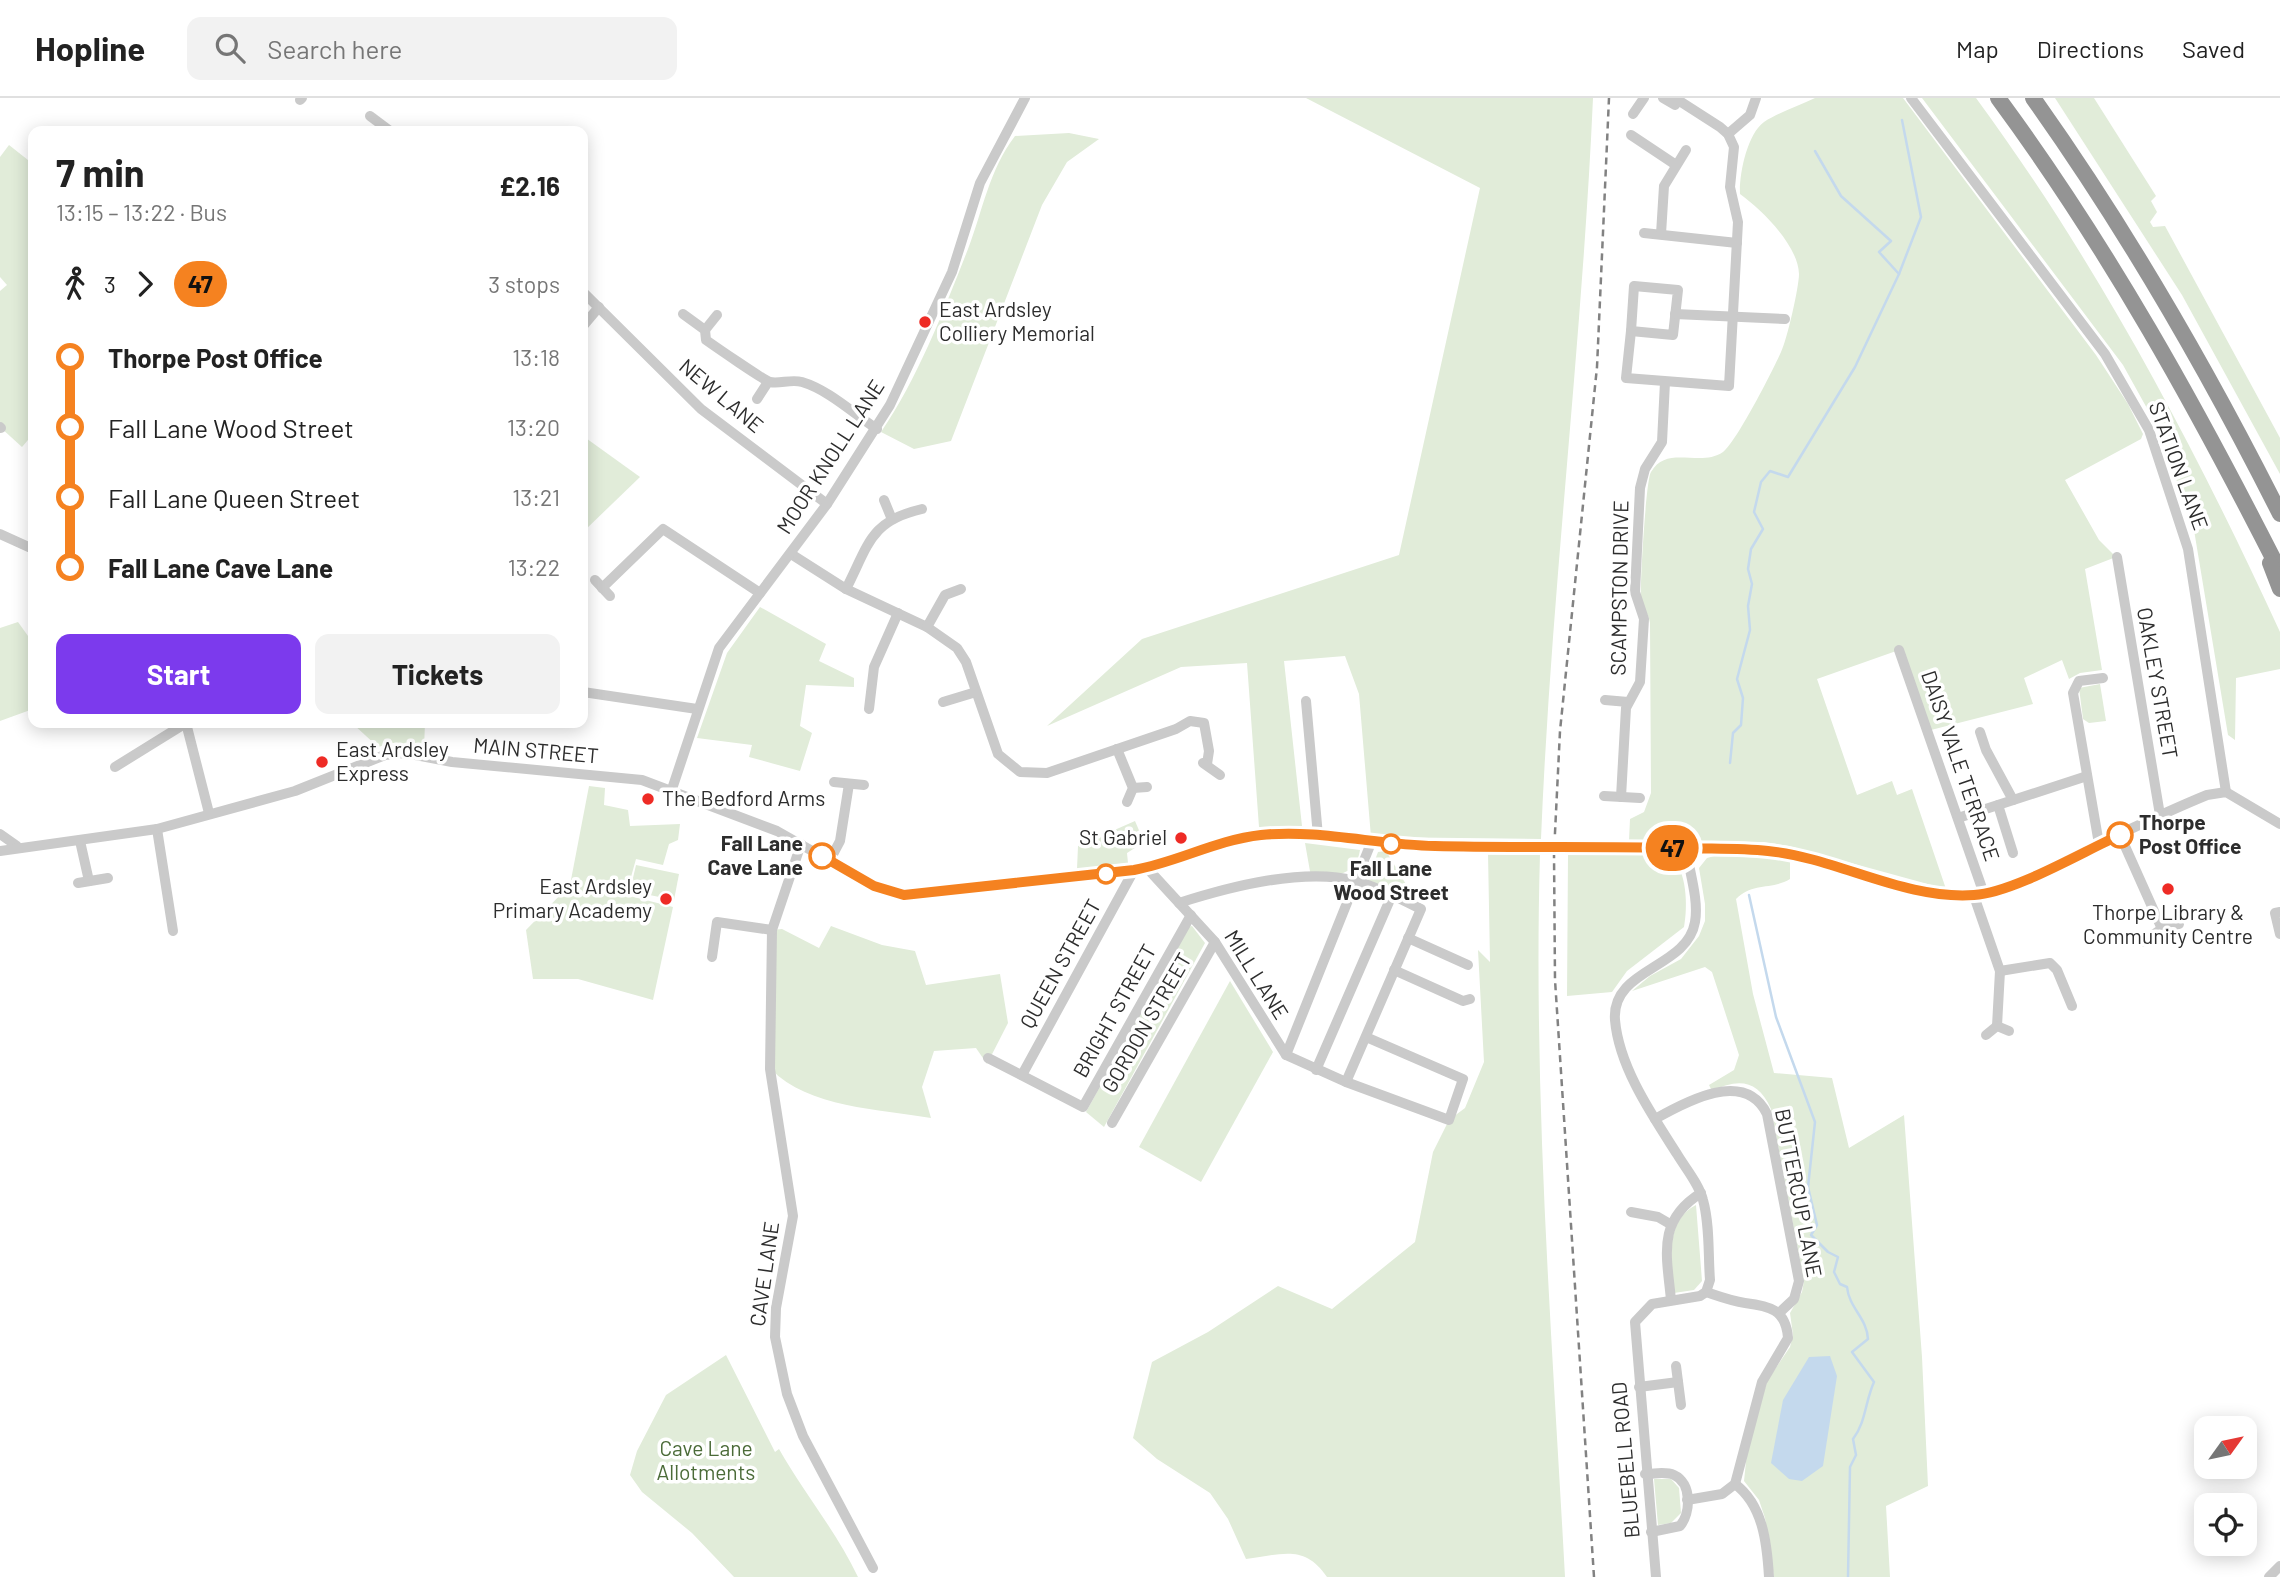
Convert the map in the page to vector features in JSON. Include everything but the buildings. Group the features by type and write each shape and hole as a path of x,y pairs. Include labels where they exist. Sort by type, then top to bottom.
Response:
{"highway":[{"path":"1998,98 2066,194 2200,415 2280,572"},
{"path":"2033,98 2148,272 2206,370 2280,514"},
{"path":"2250,512 2280,589"}],"street":[{"name":"MOOR KNOLL LANE","path":"672,789 719,648 791,554 877,429 903,381 952,272 985,172 1025,98"},
{"path":"1633,114 1644,98"},
{"path":"1631,331 1673,335 1678,290 1634,286 1626,378 1729,386 1738,222 1730,187 1735,156 1728,134 1678,101 1663,98"},
{"path":"1728,134 1750,115 1756,98"},
{"name":"STATION LANE","path":"1911,98 2105,354 2149,430 2188,549 2226,792"},
{"path":"370,116 383,126"},
{"path":"1631,135 1676,165"},
{"path":"1661,234 1664,186 1686,150"},
{"path":"1644,233 1737,243"},
{"name":"NEW LANE","path":"588,297 701,409 827,504"},
{"path":"588,320 599,307"},
{"path":"682,313 705,330"},
{"path":"1675,313 1786,318"},
{"path":"717,315 705,330 706,340 768,382 802,382 877,429"},
{"path":"757,399 768,382"},
{"name":"SCAMPSTON DRIVE","path":"1621,797 1628,702 1640,682 1644,619 1635,592 1640,488 1645,469 1662,442 1665,382"},
{"path":"884,500 891,517"},
{"path":"846,589 872,537 891,517 922,509"},
{"path":"602,588 663,529 760,593"},
{"path":"0,534 28,547"},
{"path":"791,554 846,589 927,627 957,648 966,662 998,754 1020,772 1047,773 1175,729 1190,720 1209,720 1209,751 1204,763 1220,775"},
{"name":"OAKLEY STREET","path":"2116,557 2160,815"},
{"path":"927,627 945,595 961,589"},
{"path":"869,709 865,683 898,613"},
{"name":"DAISY VALE TERRACE","path":"1899,650 1958,818 2000,971"},
{"path":"2099,844 2073,693 2079,681 2104,678"},
{"path":"943,702 976,692"},
{"path":"588,693 697,709"},
{"path":"1605,700 1628,702"},
{"path":"1306,701 1318,836"},
{"path":"115,767 178,728"},
{"path":"187,728 209,813"},
{"path":"1980,732 1986,750 2013,800"},
{"path":"1117,749 1133,788 1128,802"},
{"name":"MAIN STREET","path":"0,851 17,846 80,841 157,828 295,791 386,755 405,753 452,762 642,780 672,789 801,844 874,886 904,895 1147,868 1240,838 1262,835 1318,836 1371,843 1766,850 1797,855 1890,884 1948,894 1979,895"},
{"path":"1958,818 2087,776"},
{"path":"834,782 864,785"},
{"path":"830,860 840,841 849,784"},
{"path":"1133,788 1147,787"},
{"path":"1979,895 2190,802 2226,792 2280,824"},
{"path":"1604,796 1640,799"},
{"path":"1998,805 2013,853"},
{"path":"157,828 173,931"},
{"path":"0,834 17,846"},
{"path":"2120,835 2162,929"},
{"path":"80,841 84,882 108,878"},
{"path":"1366,1037 1464,1079 1449,1120 1315,1070 1286,1055 1371,843"},
{"name":"CAVE LANE","path":"801,844 772,930 771,1069 793,1216 776,1308 775,1337 786,1394 803,1436 873,1568"},
{"path":"1686,848 1696,909 1691,937 1682,949 1633,981 1623,991 1616,1003 1615,1017 1626,1061 1655,1119 1700,1193 1710,1280 1706,1292"},
{"name":"MILL LANE","path":"1147,868 1215,942 1286,1055"},
{"name":"QUEEN STREET","path":"1022,1075 1134,870"},
{"path":"1179,903 1256,883 1312,878 1356,881 1421,909 1346,1082"},
{"path":"1315,1070 1392,895"},
{"path":"2280,912 2275,913 2280,934"},
{"name":"BRIGHT STREET","path":"988,1058 1083,1107 1191,915"},
{"path":"712,957 717,922 772,930"},
{"path":"2142,942 2162,929 2179,923"},
{"path":"1408,939 1468,965"},
{"name":"GORDON STREET","path":"1112,1123 1215,942"},
{"path":"1986,1035 1997,1026 2000,971 2054,965 2073,1005"},
{"path":"1394,971 1463,1001 1470,999"},
{"path":"1997,1026 2009,1031"},
{"name":"BUTTERCUP LANE","path":"1655,1119 1676,1107 1719,1092 1745,1092 1762,1105 1767,1114 1799,1281 1794,1299 1779,1313"},
{"path":"1687,1500 1722,1494 1735,1484 1762,1382 1788,1338 1787,1328 1779,1313 1770,1306 1745,1303 1706,1292 1693,1298 1665,1301 1670,1224 1690,1200 1700,1193"},
{"path":"1631,1212 1658,1217 1670,1224"},
{"name":"BLUEBELL ROAD","path":"1656,1577 1634,1339 1639,1314 1645,1308 1665,1301"},
{"path":"1676,1366 1681,1405"},
{"path":"1639,1387 1678,1382"},
{"path":"1645,1474 1665,1473 1679,1478 1687,1500 1688,1514 1680,1526 1651,1532"},
{"path":"1735,1484 1751,1498 1759,1517 1769,1577"},
{"path":"2269,1577 2280,1566"}],"green space":[{"path":"1306,98 1593,98 1541,839 1371,837 1359,694 1345,656 1284,661 1302,826 1259,827 1247,663 1181,667 1047,726 1142,639 1399,555 1480,188"},
{"path":"1815,98 1903,98 2096,355 2128,404 2143,434 2141,439 2065,480 2099,540 2116,557 2085,569 2102,670 2080,673 2069,679 2062,660 2024,678 2033,704 1927,731 1899,650 1817,679 1857,795 1892,781 1897,795 1912,789 1946,889 1789,846 1764,842 1629,841 1630,819 1644,812 1651,793 1650,623 1642,601 1641,589 1649,479 1651,472 1666,459 1704,458 1723,452 1745,421 1781,352 1797,290 1797,263 1786,240 1777,229 1740,194 1741,176 1745,155 1758,128 1776,115"},
{"path":"1922,98 1976,98 2021,161 2063,225 2142,357 2247,562 2280,632 2280,669 2236,678 2235,740 2228,735 2194,530 2159,430 2123,365"},
{"path":"2055,98 2094,98 2156,196 2151,201 2157,212 2150,222 2153,227 2165,226 2280,438 2280,474 2182,295"},
{"path":"1069,133 1099,139 1067,162 1042,205 951,441 914,449 881,432 907,389 929,343 968,249 993,176 1006,149 1015,136"},
{"path":"9,145 28,160 28,440 22,447 0,427 0,291 7,285 0,277 0,157"},
{"path":"588,440 640,477 588,527"},
{"path":"760,607 826,644 819,661 854,678 854,687 806,685 800,726 812,733 800,771 749,757 752,745 697,738 727,653"},
{"path":"18,622 28,636 28,711 0,721 0,628"},
{"path":"2100,684 2106,721 2089,723 2083,719 2079,688"},
{"path":"357,728 425,728 424,748 393,743 378,747"},
{"name":"East Ardsley Primary Academy","path":"589,786 605,788 604,805 628,810 630,826 680,824 678,840 669,844 663,865 636,859 626,895 673,907 653,1000 578,979 533,979 526,930 570,885"},
{"path":"1135,821 1144,842 1127,853 1128,863 1077,869 1078,846"},
{"path":"1305,843 1360,850 1358,859 1349,870 1336,875 1311,877"},
{"path":"1386,851 1416,901 1367,881 1378,852"},
{"path":"1488,853 1540,854 1541,1125 1565,1577 1327,1577 1310,1559 1300,1555 1281,1554 1246,1559 1228,1519 1210,1493 1157,1459 1133,1438 1152,1362 1208,1332 1278,1286 1332,1309 1415,1242 1433,1152 1449,1120 1465,1108 1484,1062 1478,950 1490,962"},
{"path":"1568,855 1664,855 1671,856 1680,870 1686,899 1684,927 1627,971 1612,992 1567,996"},
{"path":"1718,855 1764,856 1790,860 1790,879 1749,890 1736,899 1753,994 1774,1073 1832,1078 1849,1148 1904,1115 1922,1357 1928,1486 1886,1506 1890,1577 1774,1577 1765,1518 1759,1500 1744,1481 1747,1452 1767,1381 1790,1347 1793,1335 1790,1313 1802,1292 1804,1281 1771,1109 1760,1092 1747,1084 1731,1084 1712,1091 1709,1085 1734,1070 1739,1055 1712,972 1705,967 1632,991 1650,976 1681,959 1699,936 1705,921 1705,904 1699,868 1707,858"},
{"path":"636,865 679,874 674,900 630,891"},
{"path":"831,926 882,945 915,951 926,985 1000,974 1008,1023 987,1064 976,1048 934,1051 922,1087 931,1118 868,1109 824,1099 786,1082 771,1069 772,930 782,929 819,948"},
{"path":"1192,926 1205,943 1104,1127 1086,1112 1188,927"},
{"path":"1230,981 1273,1052 1201,1182 1139,1147"},
{"path":"1696,1205 1702,1281 1694,1290 1674,1293 1671,1257 1674,1232 1686,1212"},
{"name":"Cave Lane Allotments","path":"726,1355 775,1452 779,1449 858,1577 734,1577 692,1533 642,1492 630,1475 637,1451 666,1395"},
{"path":"1654,1479 1671,1479 1679,1488 1681,1513 1671,1523 1658,1525"}],"water":[{"path":"1830,1356 1837,1376 1823,1466 1802,1481 1789,1479 1771,1463 1783,1400 1809,1357"}],"waterway":[{"path":"1730,763 1733,733 1741,725 1743,698 1737,679 1750,630 1748,606 1752,584 1748,569 1751,549 1763,529 1754,512 1761,482 1770,471 1788,477 1855,367 1899,274 1921,217 1902,120"},
{"path":"1815,151 1841,196 1891,241 1879,252 1899,274"},
{"path":"1749,895 1776,1017 1815,1122 1808,1187 1817,1225 1811,1235 1828,1252 1838,1257 1834,1272 1840,1284 1847,1287 1867,1332 1868,1339 1852,1352 1874,1382 1853,1439 1856,1455 1850,1467 1848,1577"}],"railway":[{"path":"1594,1577 1555,980 1554,853 1560,731 1597,367 1609,98"}],"bus line":[{"name":"47","path":"822,856 874,886 904,895 1089,877 1160,864 1240,838 1302,834 1371,843 1433,846 1766,850 1797,855 1890,884 1948,894 1974,895 1984,894 2023,879 2120,835"}],"place":[{"name":"East Ardsley Colliery Memorial","path":"925,322"},
{"name":"East Ardsley Express","path":"322,762"},
{"name":"The Bedford Arms","path":"648,799"},
{"name":"Thorpe Post Office","path":"2120,835"},
{"name":"St Gabriel","path":"1181,838"},
{"name":"Fall Lane Wood Street","path":"1391,844"},
{"name":"Fall Lane Cave Lane","path":"822,856"},
{"name":"Thorpe Library & Community Centre","path":"2168,889"},
{"name":"East Ardsley Primary Academy","path":"666,899"}]}
